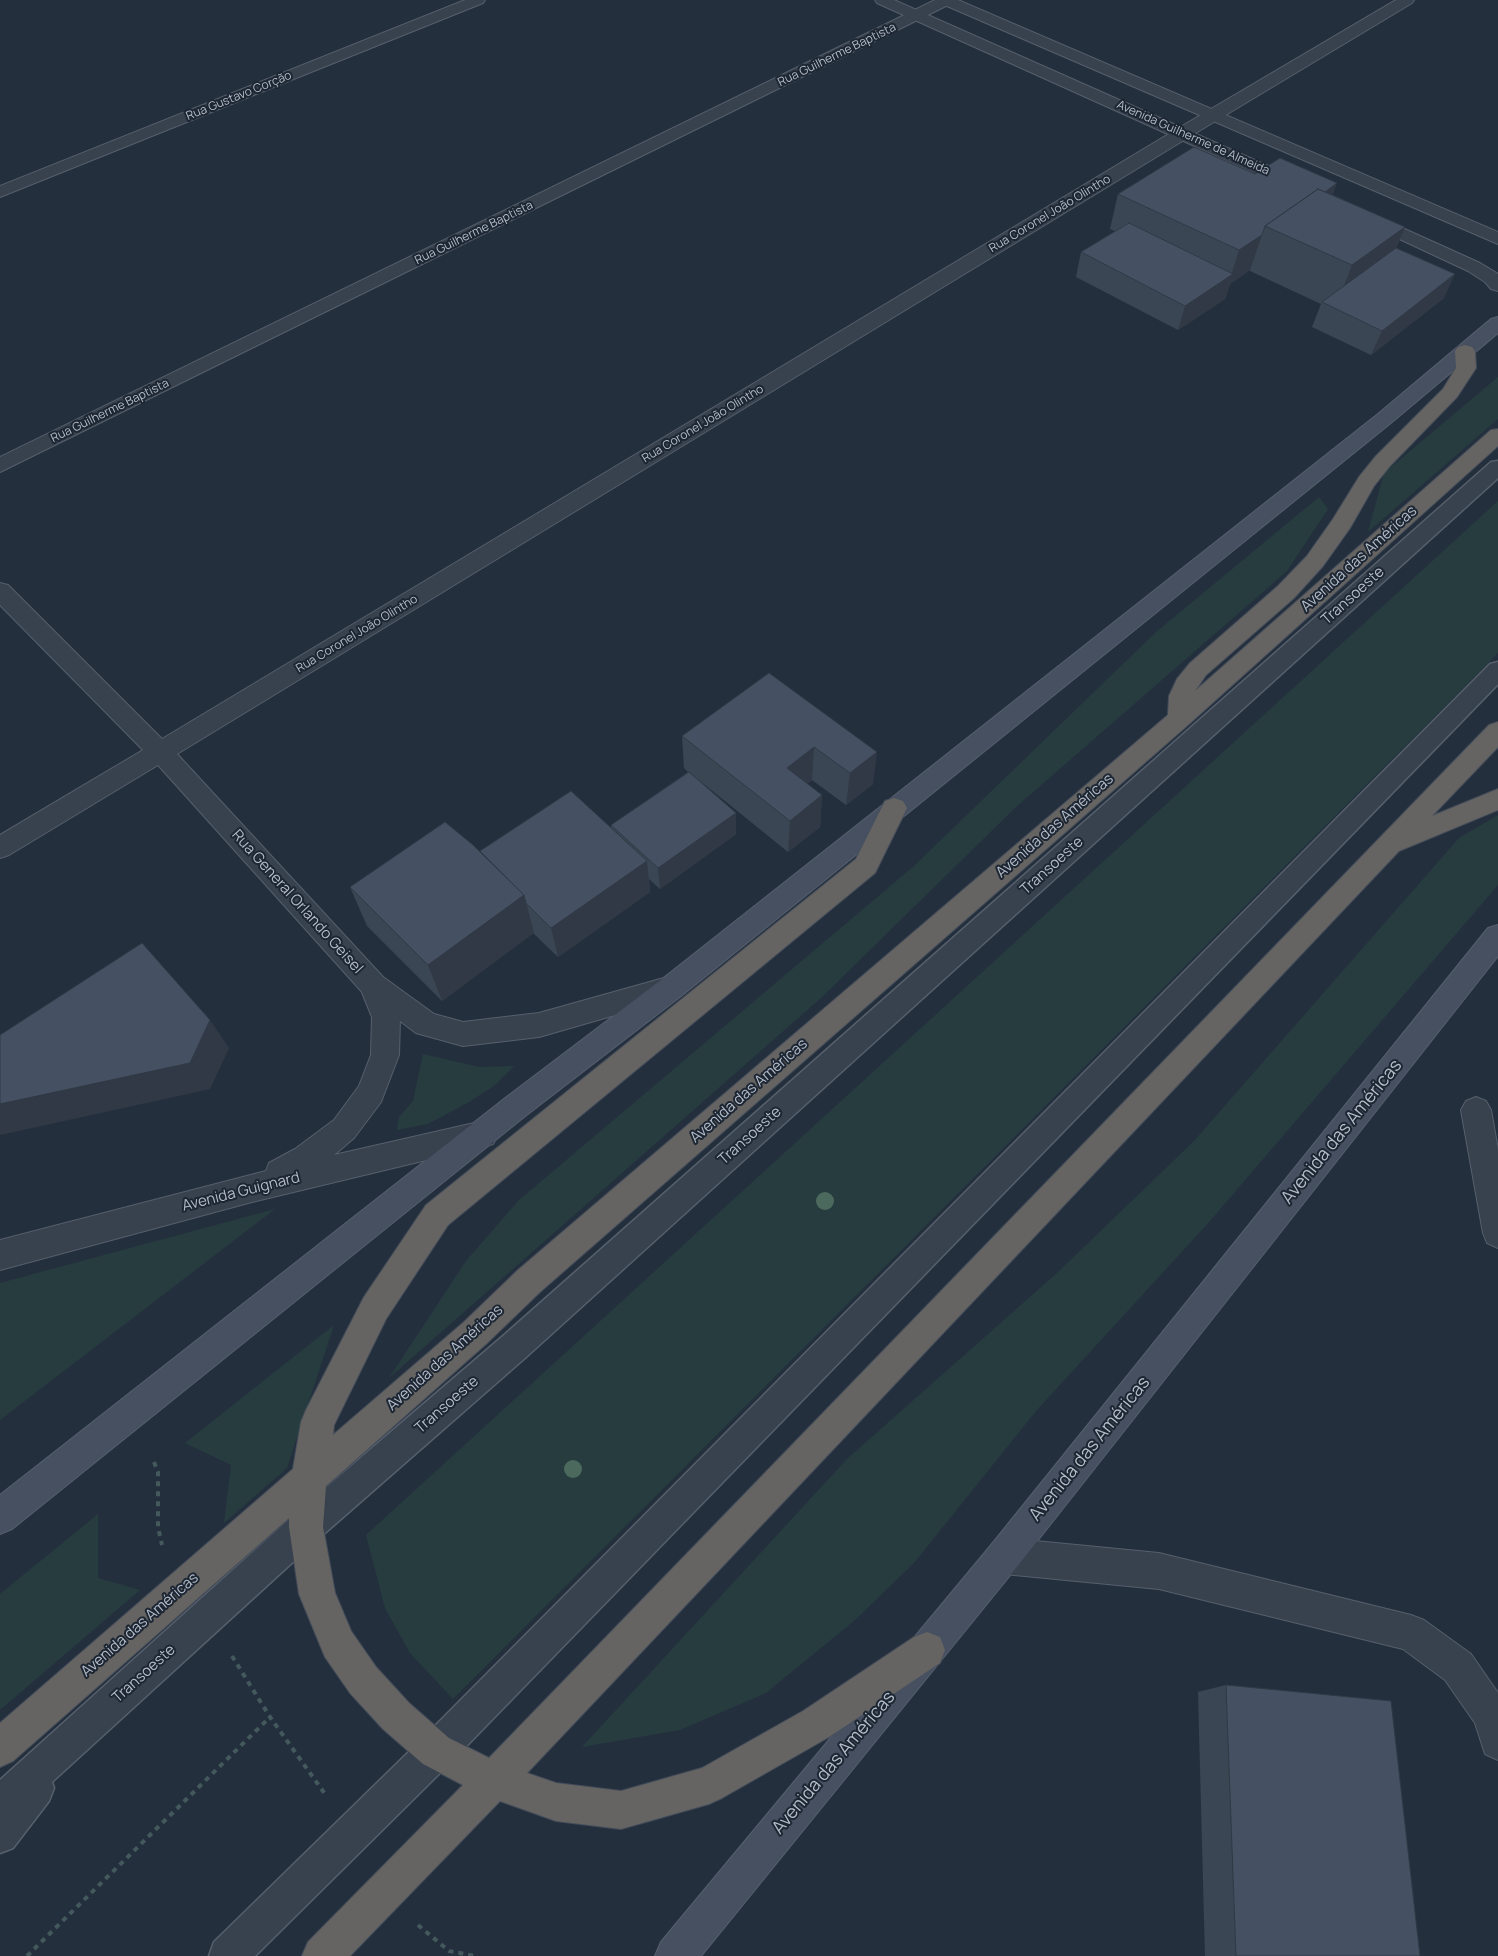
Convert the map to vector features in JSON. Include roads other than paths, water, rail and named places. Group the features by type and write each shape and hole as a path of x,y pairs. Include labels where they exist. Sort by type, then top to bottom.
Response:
{"highway":[{"path":"1180,718 1181,696 1185,685 1198,669 1286,592 1315,561 1342,523 1366,482 1382,461 1450,393 1466,368 1465,351"},
{"name":"Avenida das Américas","path":"0,1748 475,1334 529,1281 1180,718 1498,435"},
{"path":"322,1956 494,1780 1498,731"},
{"path":"1389,846 1498,798"},
{"path":"894,808 866,866 436,1215 375,1308 318,1422 309,1478 306,1527 317,1594 338,1644 363,1680 396,1716 436,1751 494,1780 556,1802 621,1810 709,1785 816,1724 927,1650"}],"main road":[{"path":"0,1517 483,1134 671,988 894,808 1385,418 1498,323"},
{"name":"Avenida das Américas","path":"675,1956 1004,1556 1498,936"}],"street":[{"name":"Rua Gustavo Corção","path":"0,192 478,0"},
{"name":"Avenida Guilherme de Almeida","path":"882,0 1183,133 1306,190"},
{"name":"Avenida Guilherme de Almeida","path":"946,0 1498,239"},
{"name":"Rua Guilherme Baptista","path":"0,465 917,16 946,0"},
{"name":"Rua Coronel João Olintho","path":"0,848 161,753 1183,133 1407,0"},
{"path":"1351,210 1474,267 1492,278 1498,285"},
{"name":"Rua General Orlando Geisel","path":"0,591 161,753 373,985 426,1024 463,1034 539,1025 671,988"},
{"path":"252,1188 306,1159 344,1129 371,1094 385,1055 386,1017 373,985"},
{"path":"1476,1110 1498,1233"},
{"name":"Avenida Guignard","path":"0,1255 252,1188 483,1134"},
{"path":"1004,1556 1159,1570 1411,1633 1458,1667 1491,1715 1498,1741"}],"lane":[{"name":"Transoeste","path":"0,1804 306,1527 514,1347 1498,467"},
{"path":"228,1956 436,1751 1498,670"},
{"path":"0,1835 74,1738"}]}
